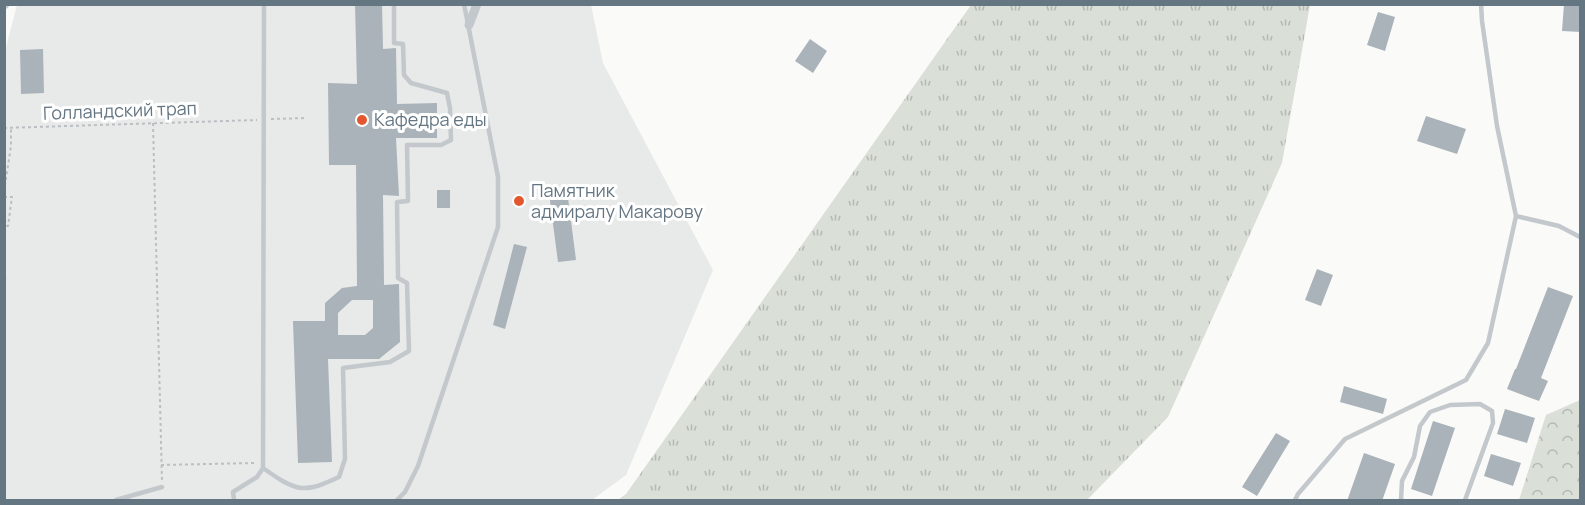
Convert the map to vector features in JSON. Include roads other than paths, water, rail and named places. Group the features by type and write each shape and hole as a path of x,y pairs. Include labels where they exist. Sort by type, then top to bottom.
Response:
{"street":[{"path":"469,25 477,4"}],"lane":[{"path":"234,501 232,492 257,477 263,465 264,4"},
{"path":"263,465 285,482 302,488 321,485 339,477 345,459 343,368 390,362 409,351 406,284 398,278 397,202 408,201 408,145 441,145 451,140 450,108 447,93 411,83 404,75 403,44 394,43 394,4"},
{"path":"397,501 405,492 418,466 498,227 498,177 464,4"},
{"path":"1295,501 1298,494 1345,439 1466,380 1488,343 1516,216 1497,126 1481,4"},
{"path":"1516,216 1559,226 1581,237"},
{"path":"1401,501 1402,481 1414,457 1419,426 1430,412 1450,405 1479,404 1492,411 1493,423 1465,501"},
{"path":"116,501 162,487"}],"place":[{"name":"Кафедра еды","path":"362,120"},
{"name":"Памятник адмиралу Макарову","path":"519,201"}]}
